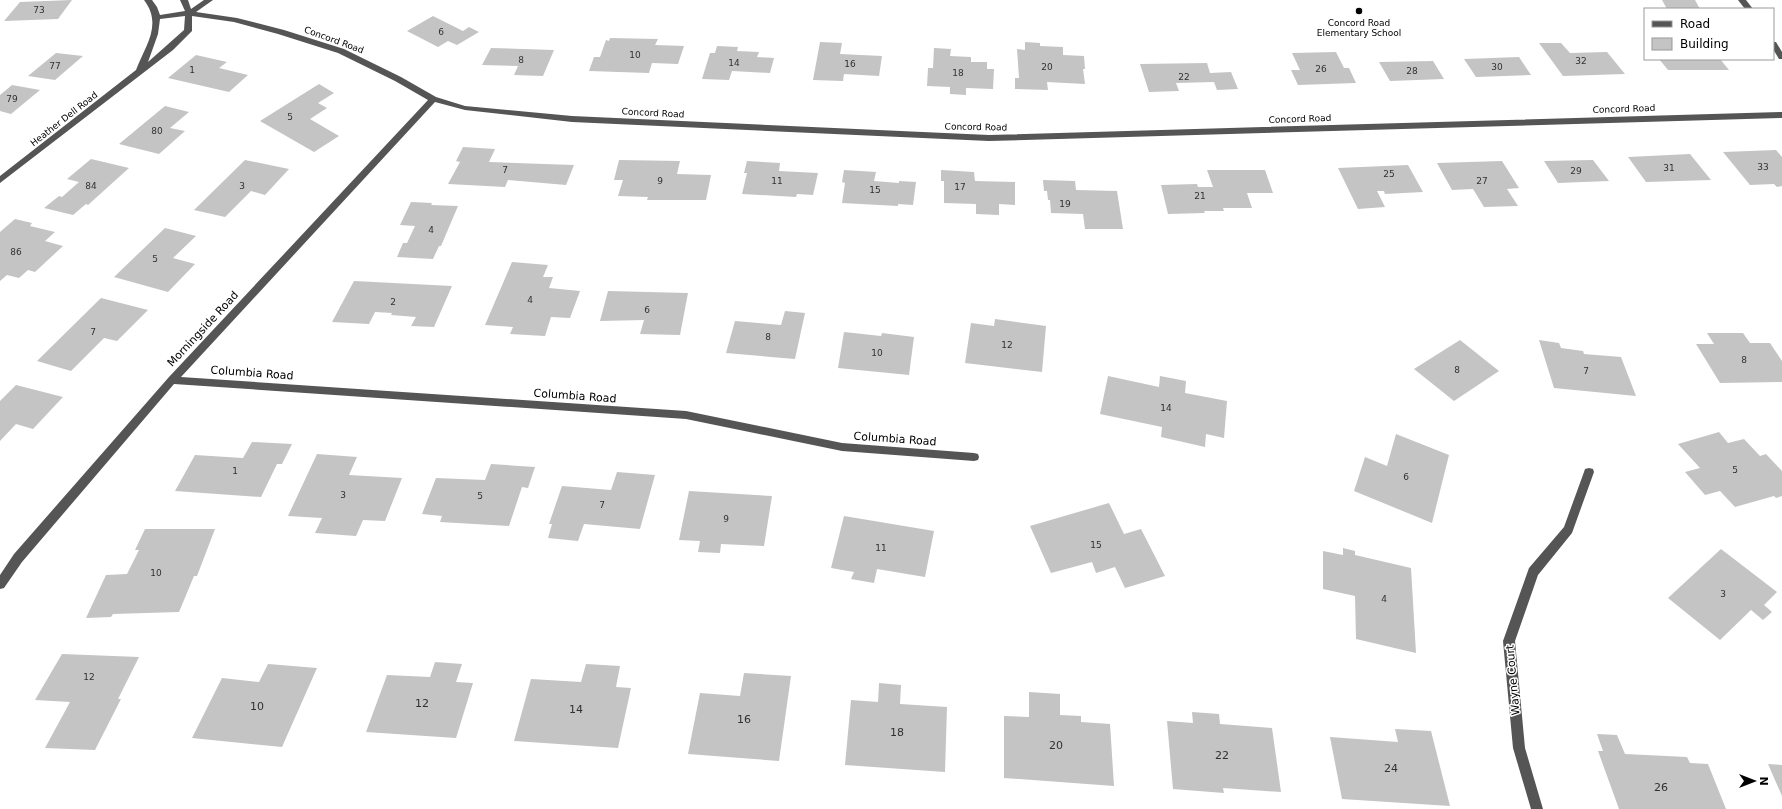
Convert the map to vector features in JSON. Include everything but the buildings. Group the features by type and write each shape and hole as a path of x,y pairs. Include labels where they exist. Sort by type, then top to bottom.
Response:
{"street":[{"path":"148,0 151,2 158,17 189,13 210,0"},
{"name":"Heather Dell Road","path":"0,180 170,48 188,31 189,13 184,0"},
{"path":"1742,0 1748,8"},
{"name":"Concord Road","path":"189,13 234,20 281,32 341,51 398,78 412,88 433,99 465,108 572,119 988,138 1782,115"},
{"name":"Heather Dell Road","path":"139,72 151,46 158,17"},
{"path":"1774,45 1782,57"},
{"name":"Morningside Road","path":"0,584 18,558 172,380 433,99"},
{"name":"Columbia Road","path":"172,380 686,415 842,447 974,457"},
{"name":"Wayne Court","path":"1536,809 1519,748 1509,641 1534,572 1568,530 1589,472"}],"place":[{"name":"Concord Road Elementary School","path":"1359,11"}]}
